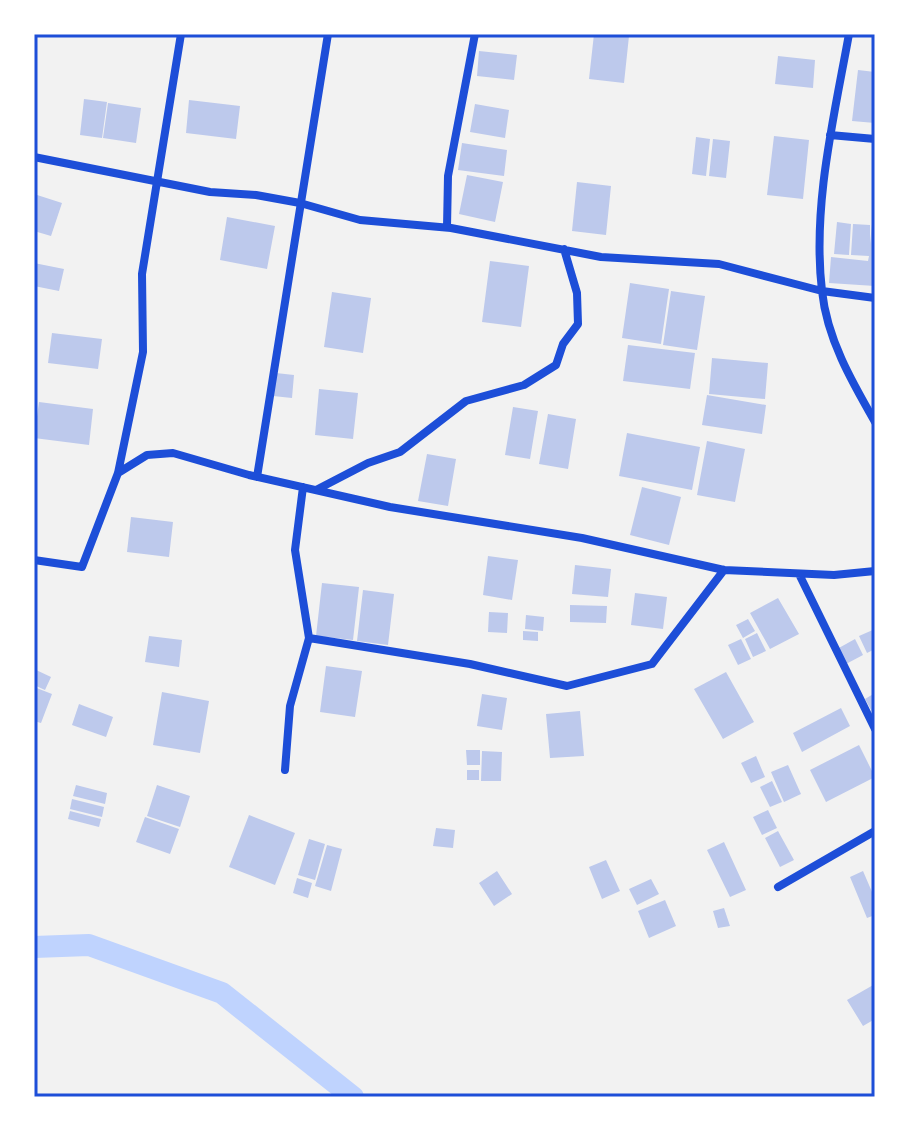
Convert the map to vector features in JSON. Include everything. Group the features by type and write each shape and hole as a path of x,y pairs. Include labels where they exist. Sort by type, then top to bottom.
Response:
{"street":[{"path":"34,560 82,567 118,473 143,352 142,274 155,179 181,34"},
{"path":"257,477 328,34"},
{"path":"447,227 448,176 475,34"},
{"path":"849,34 830,135 822,215 822,291 839,352 875,422"},
{"path":"830,135 875,139"},
{"path":"34,157 210,192 300,203 369,221 447,227 630,259 705,262 822,291 875,298"},
{"path":"316,490 368,463 400,452 466,401 524,385 556,365 563,344 578,324 577,293 564,249"},
{"path":"118,473 136,459 159,452 197,457 257,477 390,507 582,538 724,570 799,574 875,571"},
{"path":"285,770 290,706 309,638 295,550 303,487"},
{"path":"309,638 470,664 567,686 652,664 724,570"},
{"path":"799,574 875,729"},
{"path":"778,887 875,831"}],"building":[{"path":"594,34 629,36 624,83 589,79"},
{"path":"479,51 517,55 514,80 477,76"},
{"path":"778,56 815,60 813,88 775,84"},
{"path":"858,70 875,72 875,123 852,121"},
{"path":"84,99 107,102 102,138 80,135"},
{"path":"189,100 240,106 236,139 186,133"},
{"path":"108,103 141,108 136,143 103,138"},
{"path":"475,104 509,110 505,138 470,132"},
{"path":"774,136 809,140 803,199 767,195"},
{"path":"696,137 710,139 706,176 692,174"},
{"path":"713,139 730,141 726,178 709,176"},
{"path":"462,143 507,150 504,176 458,170"},
{"path":"467,175 503,182 495,222 459,214"},
{"path":"577,182 611,186 606,235 572,231"},
{"path":"34,194 62,203 51,236 34,231"},
{"path":"227,217 275,226 267,269 220,260"},
{"path":"837,222 851,224 849,255 834,254"},
{"path":"853,224 870,225 870,244 872,224 875,224 875,286 829,283 831,257 868,261 869,256 851,255"},
{"path":"490,261 529,266 521,327 482,322"},
{"path":"34,263 64,269 59,291 34,286"},
{"path":"630,283 669,289 661,344 622,338"},
{"path":"671,291 705,296 697,350 663,345"},
{"path":"332,292 371,298 363,353 324,347"},
{"path":"52,333 102,339 98,369 48,363"},
{"path":"628,345 695,353 690,389 623,381"},
{"path":"712,358 768,363 765,399 709,394"},
{"path":"276,373 294,375 292,398 273,396"},
{"path":"319,389 358,393 353,439 315,435"},
{"path":"707,395 766,405 762,434 702,425"},
{"path":"39,402 93,409 89,445 34,438"},
{"path":"513,407 538,411 530,459 505,455"},
{"path":"548,414 576,419 568,469 539,464"},
{"path":"627,433 700,447 692,490 619,476"},
{"path":"707,441 745,449 735,502 697,495"},
{"path":"427,454 456,459 448,506 418,501"},
{"path":"642,487 681,497 669,545 630,535"},
{"path":"131,517 173,522 169,557 127,552"},
{"path":"488,556 518,560 512,600 483,595"},
{"path":"575,565 611,569 608,597 572,594"},
{"path":"322,583 359,587 353,640 316,636"},
{"path":"363,590 394,594 388,645 357,641"},
{"path":"635,593 667,597 663,629 631,625"},
{"path":"778,598 799,634 770,649 750,613"},
{"path":"570,605 607,606 606,623 570,622"},
{"path":"489,612 508,613 507,633 488,632"},
{"path":"526,615 544,617 543,631 525,629"},
{"path":"748,619 755,631 743,638 736,625"},
{"path":"875,629 875,649 867,653 859,636"},
{"path":"523,631 538,632 538,641 523,640"},
{"path":"757,633 766,651 753,657 745,639"},
{"path":"149,636 182,640 179,667 145,662"},
{"path":"741,639 751,659 738,665 728,645"},
{"path":"855,639 863,655 846,664 837,649"},
{"path":"326,666 362,671 355,717 320,712"},
{"path":"34,669 51,677 45,690 34,685"},
{"path":"726,672 754,722 723,739 694,689"},
{"path":"34,687 52,694 41,723 34,721"},
{"path":"162,692 209,701 200,753 153,745"},
{"path":"875,693 875,717 865,699"},
{"path":"482,694 507,698 502,730 477,726"},
{"path":"79,704 113,717 106,737 72,725"},
{"path":"841,708 850,726 802,752 793,733"},
{"path":"580,711 584,756 550,758 546,714"},
{"path":"859,745 875,777 826,802 810,770"},
{"path":"466,750 480,750 480,765 467,765"},
{"path":"482,751 502,752 501,781 481,781"},
{"path":"756,756 765,777 751,783 741,763"},
{"path":"788,765 801,794 784,802 771,772"},
{"path":"467,770 479,770 479,780 467,780"},
{"path":"772,781 782,802 770,807 760,787"},
{"path":"76,785 107,793 105,804 73,796"},
{"path":"157,785 190,796 180,827 147,816"},
{"path":"72,799 104,807 102,817 70,809"},
{"path":"768,810 777,828 762,835 753,817"},
{"path":"70,811 101,819 99,827 68,819"},
{"path":"249,815 295,833 275,885 229,867"},
{"path":"145,817 179,829 170,854 136,842"},
{"path":"436,828 455,830 453,848 433,846"},
{"path":"778,831 794,860 780,867 765,838"},
{"path":"309,839 325,844 315,880 298,875"},
{"path":"724,842 746,890 730,897 707,850"},
{"path":"327,845 342,849 331,891 315,886"},
{"path":"606,860 620,891 602,899 589,867"},
{"path":"497,871 512,894 494,906 479,883"},
{"path":"863,871 875,899 875,915 867,918 850,877"},
{"path":"297,878 312,883 308,898 293,893"},
{"path":"651,879 659,894 637,905 629,889"},
{"path":"665,900 676,926 649,938 638,911"},
{"path":"724,908 730,926 718,928 713,911"},
{"path":"875,984 875,1019 863,1026 847,1000"}],"waterway":[{"path":"34,947 89,945 222,993 353,1097"}]}
